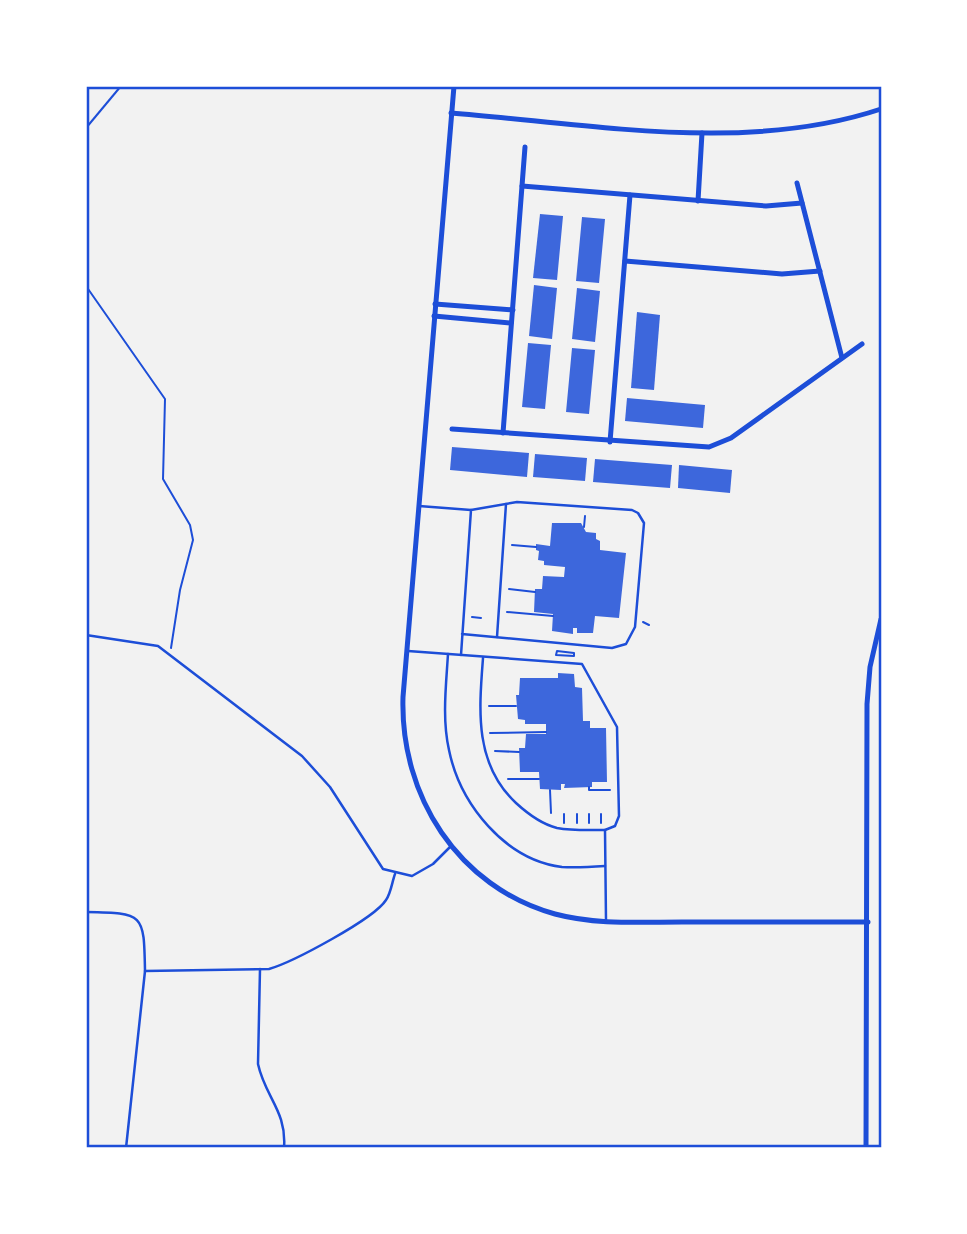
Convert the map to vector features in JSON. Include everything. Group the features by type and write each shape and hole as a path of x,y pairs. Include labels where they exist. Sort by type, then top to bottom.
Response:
{"street":[{"path":"454,86 402,716 406,752 423,803 451,846 489,882 518,900 554,914 606,921 868,922"},
{"path":"451,113 702,133 760,133 806,128 881,109"},
{"path":"698,201 702,133"},
{"path":"503,433 526,148"},
{"path":"797,183 842,358"},
{"path":"522,186 775,207 802,203"},
{"path":"610,442 630,195"},
{"path":"625,261 782,274 820,271"},
{"path":"435,304 513,310"},
{"path":"434,316 511,323"},
{"path":"452,429 695,449 717,445 862,344"},
{"path":"866,1148 867,694 881,620"}],"lane":[{"path":"419,506 471,510 506,503 632,510 638,513 644,523 635,627 626,644 612,648 463,634"},
{"path":"498,637 506,503"},
{"path":"461,655 471,510"},
{"path":"86,635 146,642 170,654 314,768 383,869 412,876 433,864 451,846"},
{"path":"407,651 483,656 582,664 617,727 619,816 615,826 603,830 577,830 543,823 509,796 488,764 479,719 483,656"},
{"path":"447,654 445,695 449,750 457,779 472,806 494,831 517,849 541,862 562,867 605,866"},
{"path":"603,830 606,921"},
{"path":"145,971 260,969 287,964 321,946 386,901 395,874"},
{"path":"86,912 130,914 139,921 145,931 145,971 126,1148"},
{"path":"260,969 258,1064 261,1078 281,1112 284,1148"}],"path":[{"path":"86,128 121,86"},
{"path":"86,286 160,389 164,399 163,480 190,525 193,540 180,590 170,654"},
{"path":"584,527 585,515"},
{"path":"512,545 536,547"},
{"path":"509,589 535,592"},
{"path":"507,612 553,616"},
{"path":"464,616 481,618"},
{"path":"642,622 649,625"},
{"path":"488,706 516,706"},
{"path":"490,733 546,732"},
{"path":"495,751 519,752"},
{"path":"508,779 539,779"},
{"path":"589,787 589,790 611,790"},
{"path":"550,790 551,813"},
{"path":"576,814 577,830"},
{"path":"589,814 589,830"},
{"path":"601,814 603,830"}],"building":[{"path":"540,214 563,216 557,280 533,278"},
{"path":"582,217 605,219 599,283 576,281"},
{"path":"534,285 557,288 552,339 529,336"},
{"path":"577,288 600,291 595,342 572,339"},
{"path":"637,312 660,315 654,390 631,388"},
{"path":"528,343 551,345 545,409 522,407"},
{"path":"572,348 595,350 589,414 566,412"},
{"path":"627,398 705,405 703,428 625,421"},
{"path":"452,447 529,453 527,477 450,470"},
{"path":"535,454 587,458 585,481 533,477"},
{"path":"595,459 672,465 670,488 593,482"},
{"path":"679,465 732,470 730,493 678,488"},
{"path":"552,523 581,523 586,532 596,533 600,550 626,553 619,618 595,616 593,633 577,633 577,628 573,628 573,634 552,631 553,614 534,612 535,589 542,589 543,576 564,577 565,567 544,565 544,561 538,560 539,551 536,550 536,544 550,546"},
{"path":"558,673 574,674 575,687 582,688 583,721 590,721 590,728 606,728 607,782 592,782 592,787 564,788 565,784 561,784 561,790 540,789 539,772 520,772 519,748 525,748 526,734 546,734 546,724 525,724 525,720 518,719 516,695 519,695 520,678 558,678"}]}
